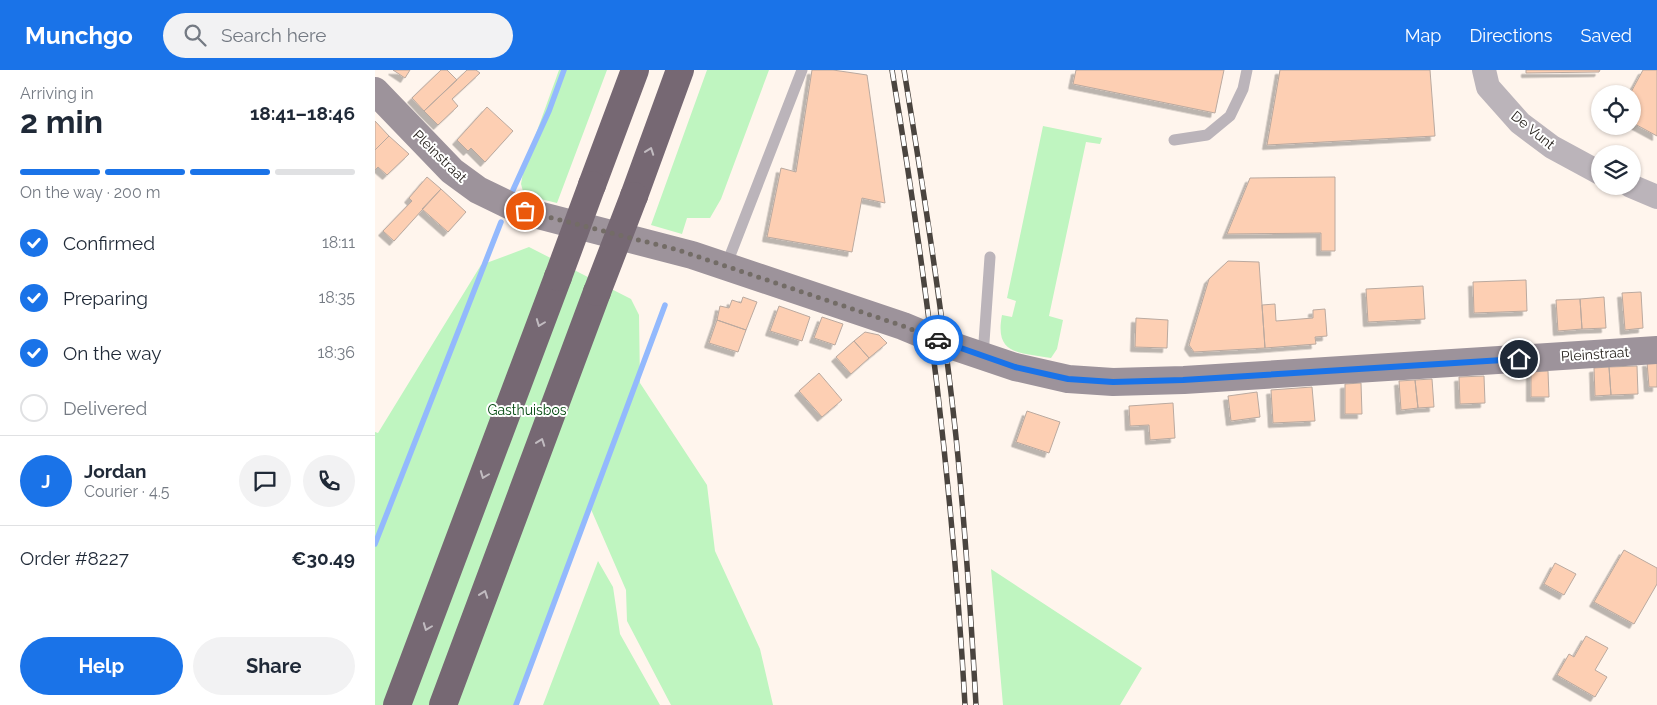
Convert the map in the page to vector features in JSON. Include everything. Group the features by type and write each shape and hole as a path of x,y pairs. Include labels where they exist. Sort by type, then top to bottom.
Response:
{"highway":[{"path":"397,705 635,70"},
{"path":"443,705 680,70"}],"street":[{"name":"De Vunt","path":"1484,70 1488,87 1520,122 1552,147 1591,168"},
{"name":"Pleinstraat","path":"375,91 452,171 477,190 513,207 678,250 903,326 944,343 1015,367 1068,379 1113,382 1183,380 1657,350"},
{"path":"1641,191 1657,198"}],"lane":[{"path":"726,266 802,70"},
{"path":"1174,140 1207,135 1230,116 1243,89 1247,70"},
{"path":"983,356 990,257"}],"green space":[{"path":"559,70 607,70 557,203 524,195 521,184 524,167"},
{"path":"707,70 769,70 721,199 710,218 687,218 682,234 651,225"},
{"path":"1043,126 1102,138 1100,144 1086,142 1049,316 1063,320 1057,349 1051,358 1012,350 1002,338 1001,328 1002,315 1012,317 1016,301 1007,298"},
{"name":"Gasthuisbos","path":"529,247 631,299 639,315 640,383 707,485 715,551 760,649 773,705 671,705 627,621 626,590 590,507 516,705 375,705 375,432 378,433 481,265"},
{"path":"598,561 613,587 620,634 660,705 543,705"},
{"path":"991,569 1142,668 1120,705 1003,705"}],"building":[{"path":"393,70 410,70 405,78"},
{"path":"441,70 447,70 457,80 424,111 412,98"},
{"path":"467,70 476,70 480,73 452,99 458,106 438,125 424,111"},
{"path":"812,70 833,70 867,75 885,203 862,198 852,252 767,237 781,168 796,172"},
{"path":"1076,70 1224,70 1215,113 1073,84"},
{"path":"1280,70 1430,70 1435,136 1267,145"},
{"path":"1526,70 1600,70 1599,72 1526,73"},
{"path":"1643,70 1657,70 1657,136 1641,127 1641,85 1635,85"},
{"path":"487,107 513,131 485,162 471,148 468,151 457,140"},
{"path":"375,121 389,136 375,150"},
{"path":"389,136 409,154 387,175 378,167 375,170 375,150"},
{"path":"427,177 441,189 394,241 383,231 412,201 409,198"},
{"path":"1335,177 1335,251 1321,251 1321,233 1227,234 1250,178"},
{"path":"441,189 466,212 448,232 422,209"},
{"path":"1228,261 1259,262 1265,348 1194,352 1189,345 1209,279"},
{"path":"1526,280 1527,311 1474,313 1473,282"},
{"path":"1423,286 1425,319 1368,322 1366,289"},
{"path":"1641,292 1643,328 1625,330 1622,293"},
{"path":"743,297 757,302 746,330 717,320 720,306 729,308 732,300 741,303"},
{"path":"1604,297 1606,328 1582,329 1580,299"},
{"path":"1580,299 1582,329 1558,331 1556,300"},
{"path":"1275,304 1276,321 1313,318 1313,310 1325,309 1327,336 1315,337 1316,344 1265,348 1262,305"},
{"path":"779,306 810,317 802,341 770,331"},
{"path":"822,317 843,324 835,345 814,338"},
{"path":"1136,318 1168,320 1167,348 1135,347"},
{"path":"717,320 746,330 738,352 709,343"},
{"path":"865,332 879,335 887,343 869,358 854,341"},
{"path":"854,341 869,358 851,374 836,357"},
{"path":"1647,362 1657,362 1657,387 1649,387"},
{"path":"1637,366 1638,394 1611,395 1609,367"},
{"path":"1609,367 1611,395 1595,396 1594,368"},
{"path":"1548,371 1549,397 1531,397 1531,372"},
{"path":"819,373 842,400 822,417 799,391"},
{"path":"1484,376 1485,403 1460,404 1459,377"},
{"path":"1432,379 1434,407 1418,408 1415,380"},
{"path":"1415,380 1418,408 1401,410 1399,381"},
{"path":"1361,383 1362,414 1345,414 1345,384"},
{"path":"1312,387 1315,421 1273,423 1271,390"},
{"path":"1257,392 1260,417 1231,421 1228,396"},
{"path":"1173,403 1175,438 1150,440 1149,425 1130,426 1129,406"},
{"path":"1027,411 1060,422 1049,453 1016,442"},
{"path":"1624,550 1657,568 1657,584 1634,624 1594,602"},
{"path":"1555,563 1576,574 1564,595 1544,584"},
{"path":"1586,636 1608,648 1595,670 1607,677 1595,697 1557,675 1569,654 1574,657"}],"waterway":[{"path":"513,190 549,111 564,70"},
{"path":"375,544 501,222"},
{"path":"516,705 665,305"}],"railway":[{"path":"892,70 905,149 937,386 953,545 965,705"},
{"path":"904,70 933,253 951,391 965,537 976,705"}],"way so far":[{"path":"525,211 678,250 903,326 938,340"}],"route":[{"path":"938,340 1015,367 1068,379 1113,382 1183,380 1519,359"}]}
